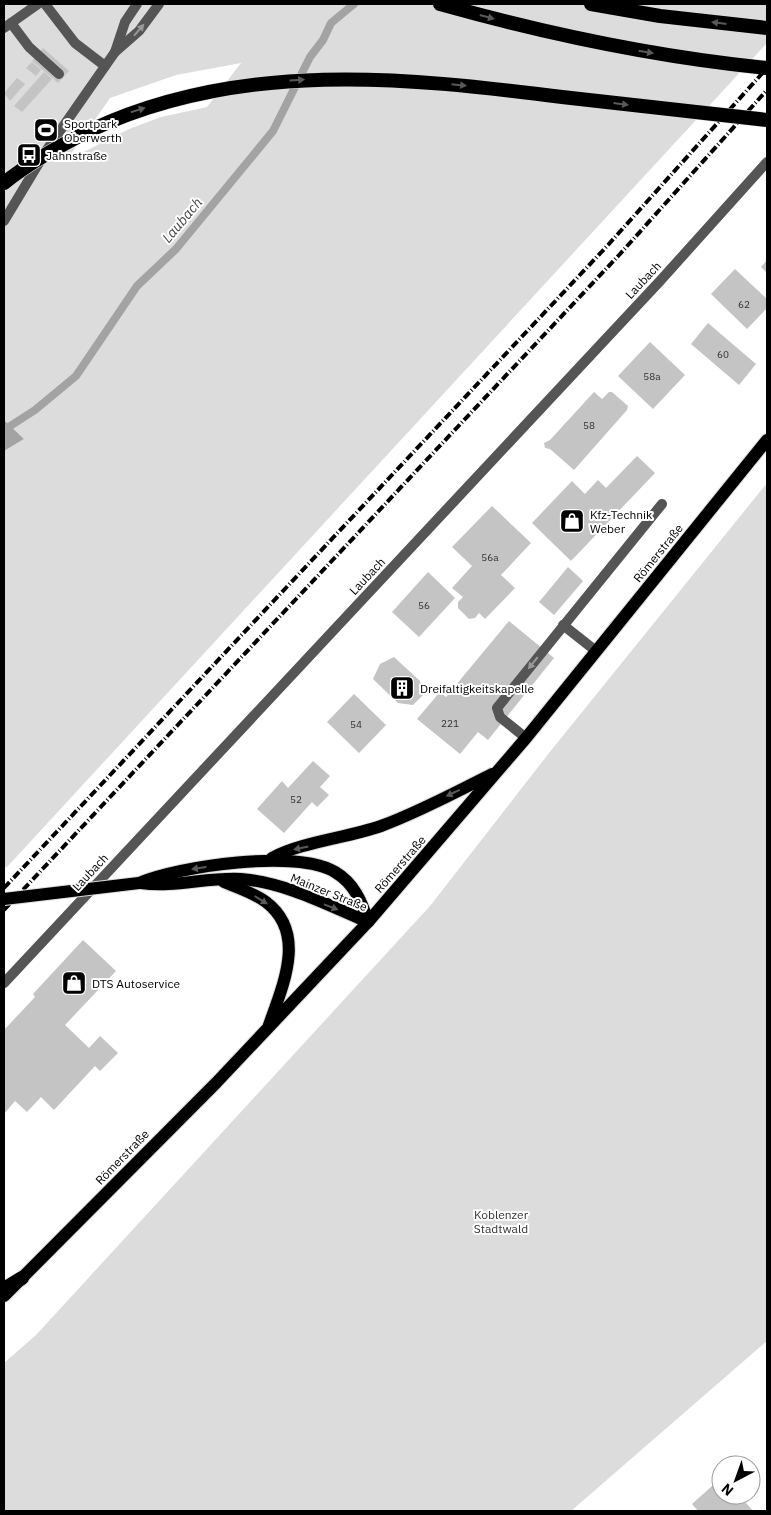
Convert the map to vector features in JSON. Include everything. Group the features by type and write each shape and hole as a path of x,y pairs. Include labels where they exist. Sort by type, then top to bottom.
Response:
{"highway":[{"path":"440,4 548,32 636,50 767,68"},
{"path":"592,4 660,16 767,28"},
{"path":"4,184 37,159 121,116 176,98 277,81 336,78 403,79 767,120"},
{"path":"4,1289 22,1278"}],"main road":[{"name":"Römerstraße","path":"4,1296 267,1030 368,922 526,738 767,440"},
{"path":"265,862 295,849 342,838 383,825 497,772"},
{"name":"Mainzer Straße","path":"139,883 167,873 265,862 306,862 335,872 353,888 363,905 368,922"},
{"path":"217,879 265,901 276,911 288,931 290,942 288,966 267,1030"},
{"name":"Mainzer Straße","path":"4,899 139,883 162,884 217,879 241,880 274,885 368,922"}],"street":[{"path":"38,4 8,26 60,74"},
{"path":"45,4 75,43 105,66"},
{"path":"115,52 125,22 137,4"},
{"path":"4,220 48,148 115,52 139,31 159,4"},
{"name":"Laubach","path":"4,983 653,288 767,162"},
{"path":"526,738 500,717 497,708 662,504"},
{"path":"564,625 596,652"}],"green space":[{"path":"4,4 767,4 767,43 7,867 4,867 4,451 24,439 4,420","holes":["241,63 207,107 161,117 129,129 66,161 110,98 176,75"]},
{"name":"Koblenzer Stadtwald","path":"767,483 767,1341 571,1511 4,1511 4,1363 36,1335 430,906 549,753"}],"shaded area":[{"path":"4,420 24,439 4,451"}],"building":[{"path":"43,48 69,71 58,83 32,61"},
{"path":"32,62 41,70 36,76 26,68"},
{"path":"44,72 52,79 22,112 14,106"},
{"path":"17,78 25,84 10,101 4,93"},
{"path":"767,260 767,273 761,267"},
{"path":"735,269 767,299 767,308 747,329 711,294"},
{"path":"708,323 756,364 739,385 691,344"},
{"path":"650,342 685,375 653,409 618,376"},
{"path":"594,392 602,399 609,392 612,392 628,406 627,410 574,470 550,449 545,448 544,443 550,440"},
{"path":"637,456 655,473 571,561 532,523 572,481 585,494 598,480 606,488"},
{"path":"492,506 531,543 501,575 515,588 485,619 479,613 475,618 469,619 458,608 458,602 463,597 452,588 472,566 452,547"},
{"path":"568,567 583,581 554,615 539,602"},
{"path":"428,572 455,598 419,637 392,612"},
{"path":"509,621 554,658 488,740 478,732 460,754 417,719 440,692 446,697"},
{"name":"Dreifaltigkeitskapelle","path":"394,657 420,681 423,695 413,705 398,703 373,679 380,664"},
{"path":"354,694 386,725 359,753 327,722"},
{"path":"313,761 330,776 320,787 329,795 317,807 312,802 284,833 257,809 282,781 288,788"},
{"path":"83,940 116,971 65,1025 89,1048 100,1036 118,1053 100,1071 95,1066 54,1110 41,1097 27,1112 15,1101 4,1114 4,1030 35,997 33,994"},
{"path":"711,1487 711,1505 748,1505 753,1511 698,1511 692,1504"}],"waterway":[{"name":"Laubach","path":"4,430 35,410 76,376 137,286 176,249 273,131 310,57 323,40 331,23 354,4"}],"railway":[{"path":"4,888 608,245 767,68"},
{"path":"4,910 620,254 767,90"}],"place":[{"name":"Sportpark Oberwerth","path":"46,130"},
{"name":"Jahnstraße","path":"29,155"},
{"name":"Kfz-Technik Weber","path":"572,521"},
{"name":"Dreifaltigkeitskapelle","path":"402,688"},
{"name":"DTS Autoservice","path":"74,983"}]}
